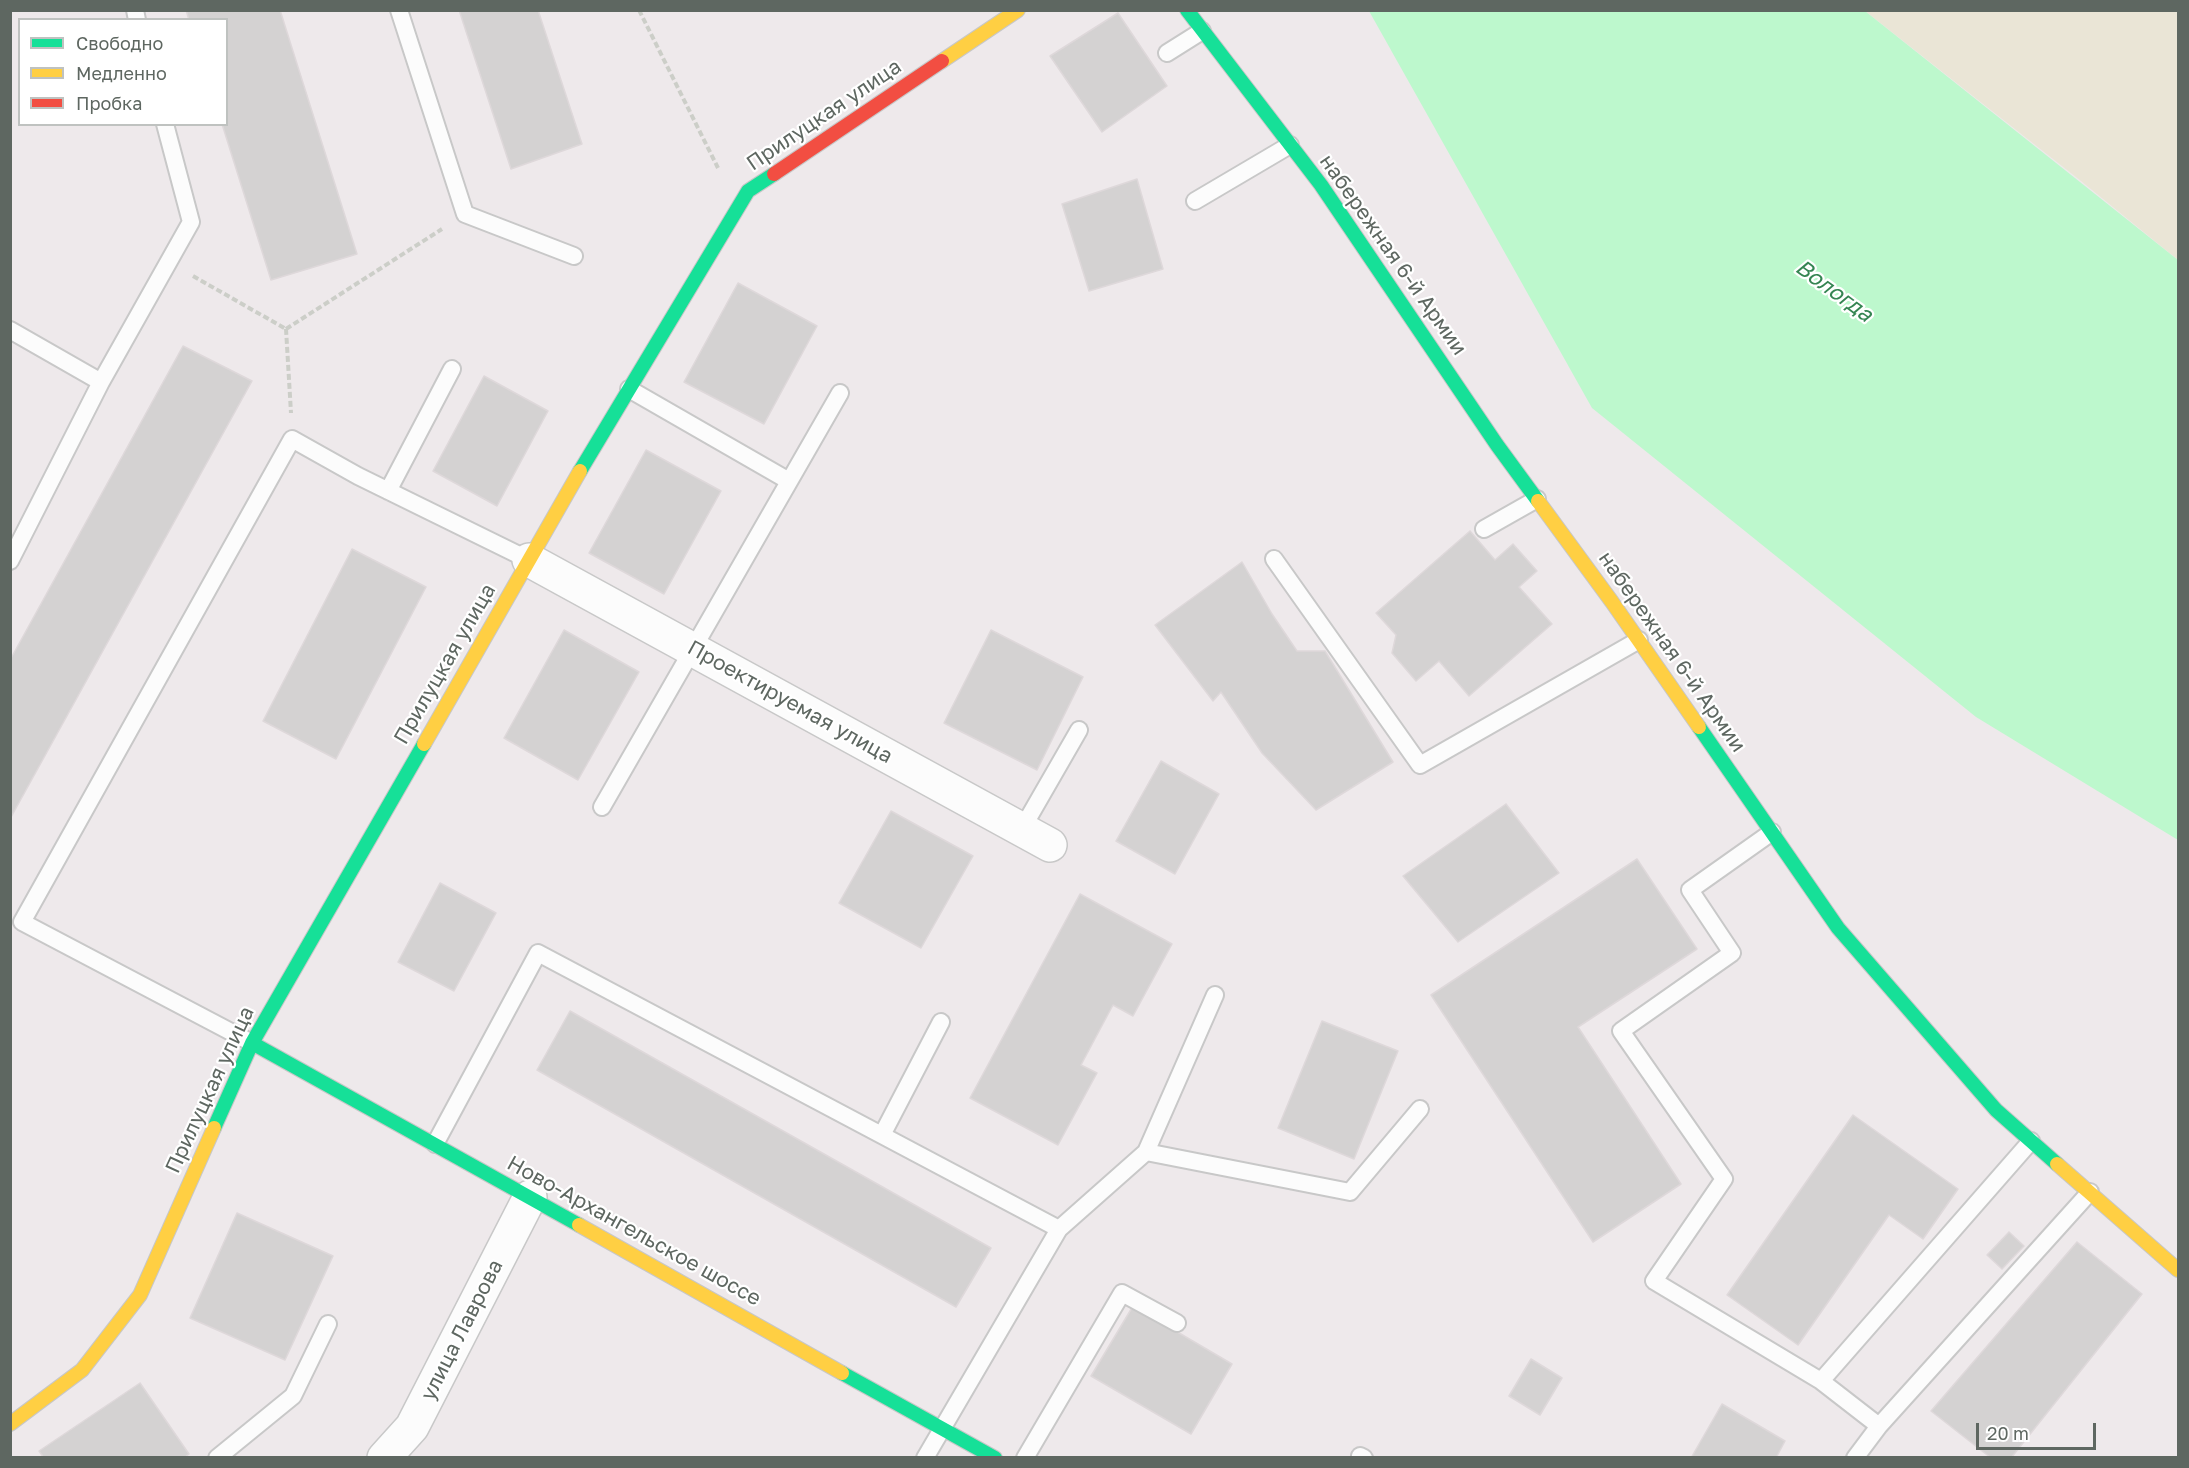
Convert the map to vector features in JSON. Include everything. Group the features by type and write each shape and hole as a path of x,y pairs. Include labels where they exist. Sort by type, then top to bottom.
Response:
{"street":[{"name":"Прилуцкая улица","path":"10,1424 82,1370 140,1295 252,1043 529,560 748,192 1018,10"},
{"name":"набережная 6-й Армии","path":"1187,10 1321,184 1491,435 1639,640 1839,928 1996,1110 2178,1270"},
{"name":"Проектируемая улица","path":"529,560 1050,845"},
{"name":"Ново-Архангельское шоссе","path":"252,1043 995,1458"},
{"name":"улица Лаврова","path":"384,1458 412,1427 530,1197"}],"lane":[{"path":"399,10 465,214 574,256"},
{"path":"1167,53 1202,31"},
{"path":"10,561 100,382 191,222 166,126"},
{"path":"1195,201 1290,145"},
{"path":"10,330 100,382"},
{"path":"388,491 452,369"},
{"path":"629,389 789,481"},
{"path":"602,807 840,393"},
{"path":"252,1043 22,922 292,439 388,491 529,560"},
{"path":"1484,529 1537,499"},
{"path":"1274,559 1420,765 1639,640"},
{"path":"1022,829 1079,730"},
{"path":"1772,832 1690,890 1732,953 1621,1030 1724,1179 1654,1281 1821,1381 1879,1426"},
{"path":"435,1144 538,953 1059,1229"},
{"path":"925,1458 1059,1229 1146,1152 1215,995"},
{"path":"882,1136 941,1022"},
{"path":"1146,1152 1350,1192 1420,1109"},
{"path":"1821,1381 2031,1141"},
{"path":"1855,1458 1879,1426 2090,1192"},
{"path":"1025,1458 1122,1293 1177,1323"},
{"path":"217,1458 293,1396 328,1324"}],"path":[{"path":"639,10 738,209"},
{"path":"286,329 465,214"},
{"path":"168,262 286,329"},
{"path":"286,329 292,439"}],"shaded area":[{"path":"1865,11 2178,11 2178,260 2081,181"}],"water":[{"name":"Вологда","path":"1369,11 1865,11 2178,260 2178,840 1976,717 1592,408"}],"building":[{"path":"186,10 280,10 357,254 271,280 223,126 228,126 228,18 188,18"},
{"path":"459,10 538,10 582,144 511,169"},
{"path":"1118,13 1167,86 1102,132 1050,56"},
{"path":"1137,179 1163,269 1089,291 1062,204"},
{"path":"738,283 817,326 764,424 684,382"},
{"path":"183,346 252,381 10,819 10,660"},
{"path":"484,376 548,411 497,506 433,471"},
{"path":"646,450 721,491 664,594 589,553"},
{"path":"1470,531 1495,560 1513,544 1537,571 1519,587 1552,624 1469,696 1439,661 1416,681 1392,653 1396,635 1376,613"},
{"path":"352,549 426,587 336,759 263,721"},
{"path":"1242,562 1272,614 1297,651 1325,651 1393,762 1316,810 1262,753 1221,692 1213,701 1155,625"},
{"path":"564,630 639,672 578,780 504,738"},
{"path":"991,630 1083,677 1037,770 944,723"},
{"path":"1161,761 1219,794 1175,874 1116,841"},
{"path":"1506,804 1559,873 1458,942 1403,876"},
{"path":"891,811 973,856 921,948 839,903"},
{"path":"1637,859 1697,949 1578,1027 1681,1184 1593,1242 1431,995"},
{"path":"440,883 496,913 454,991 398,962"},
{"path":"1080,894 1172,944 1133,1016 1113,1005 1081,1065 1097,1073 1058,1145 970,1098"},
{"path":"570,1011 991,1248 956,1307 537,1070"},
{"path":"1322,1021 1398,1051 1354,1159 1278,1128"},
{"path":"1853,1115 1958,1189 1923,1239 1889,1215 1798,1345 1727,1295"},
{"path":"237,1213 333,1256 285,1360 190,1318"},
{"path":"2009,1232 2024,1246 2002,1269 1987,1255"},
{"path":"2077,1242 2142,1294 2011,1458 1991,1458 1931,1411"},
{"path":"1133,1306 1232,1364 1191,1434 1091,1376"},
{"path":"1531,1359 1562,1378 1540,1415 1509,1396"},
{"path":"140,1383 189,1454 184,1458 44,1458 39,1451"},
{"path":"1722,1404 1785,1441 1776,1458 1691,1458"}],"traffic: fast":[{"path":"1187,10 1321,185 1497,445 1538,501"},
{"path":"580,471 748,191 774,174"},
{"path":"1699,727 1838,928 1996,1110 2057,1164"},
{"path":"214,1128 252,1043 424,744"},
{"path":"252,1043 579,1225"},
{"path":"842,1373 995,1458"}],"traffic: slow":[{"path":"942,61 1018,10"},
{"path":"424,744 580,471"},
{"path":"1538,501 1699,727"},
{"path":"10,1424 82,1370 140,1295 214,1128"},
{"path":"2057,1164 2178,1270"},
{"path":"579,1225 842,1373"}],"traffic: jam":[{"path":"774,174 942,61"}]}
